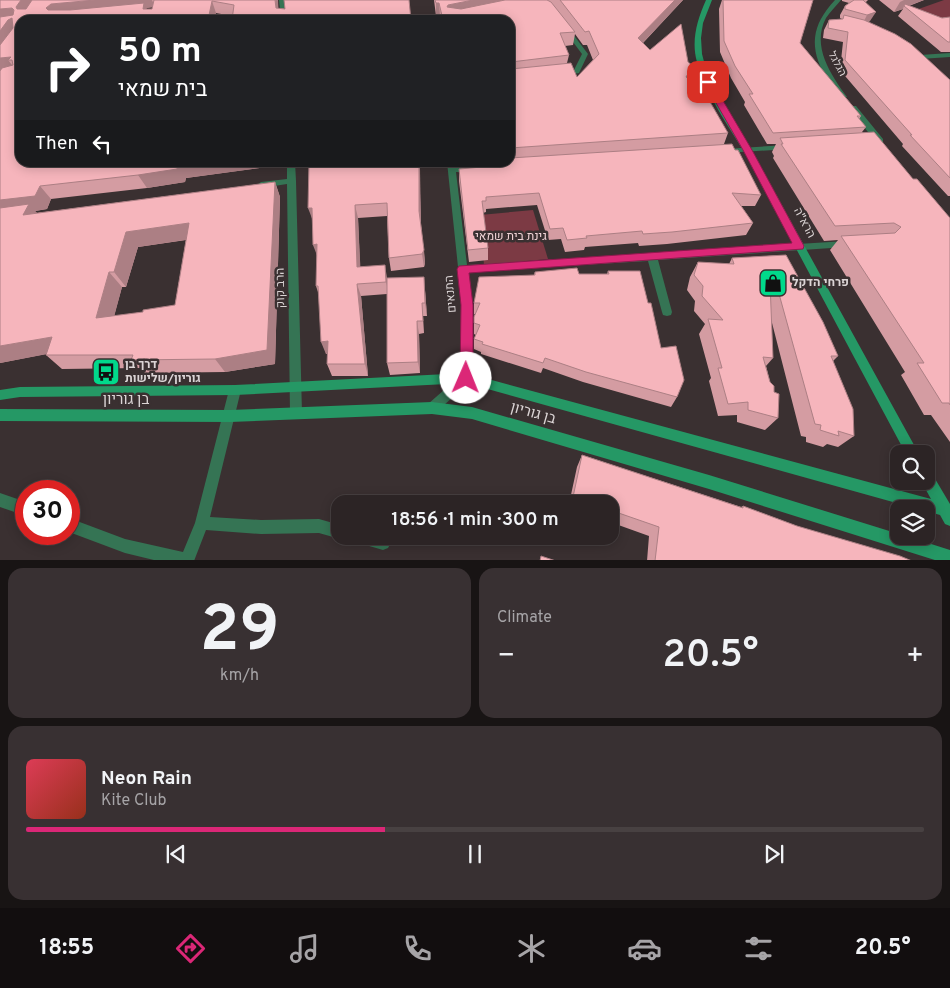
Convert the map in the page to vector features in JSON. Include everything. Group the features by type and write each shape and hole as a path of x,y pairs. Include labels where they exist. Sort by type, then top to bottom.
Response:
{"main road":[{"name":"הרא\"ה","path":"709,0 702,17 696,45 700,64 708,82 748,150 908,445"},
{"name":"בן גוריון","path":"0,395 20,392 235,390 466,378 948,513"},
{"name":"בן גוריון","path":"0,415 230,416 432,408 472,413 709,482 950,557"},
{"path":"934,490 948,513"}],"street":[{"path":"282,0 284,15"},
{"name":"הגלגל","path":"838,0 828,18 819,27 817,51 824,68 840,93 886,148"},
{"path":"552,76 577,72 585,54 563,25"},
{"path":"912,52 926,62"},
{"path":"920,57 950,55"},
{"path":"870,141 880,140"},
{"path":"718,152 795,146"},
{"name":"הרב קוק","path":"291,167 296,413"},
{"name":"התנאים","path":"451,167 467,305 466,378"},
{"path":"466,167 481,168"},
{"path":"253,186 292,181"},
{"path":"463,269 854,243"},
{"path":"652,256 667,312"},
{"path":"432,408 466,378"},
{"path":"80,529 125,546 187,560 202,524 235,390"},
{"path":"0,500 15,505"},
{"path":"202,524 261,527 319,526 331,529"}],"green space":[{"path":"944,0 950,0 950,21 910,12"},
{"name":"גינת בית שמאי","path":"533,210 548,259 484,265 480,215"}],"building":[{"path":"0,0 21,0 16,7 17,9 26,9 32,0 95,0 51,4 46,8 48,10 70,10 144,3 143,9 152,9 154,0 275,0 276,8 285,9 284,0 409,0 410,15 233,15 234,5 212,1 209,15 15,15 15,167 178,167 177,169 138,175 40,186 35,196 0,200 0,71 2,68 13,65 12,60 8,60 11,57 0,58 0,45 13,28 12,18 8,20 0,31 0,17 13,15 14,10 12,8 0,9"},
{"path":"435,0 473,0 448,5 447,7 461,9 505,0 547,0 551,2 575,32 560,33 569,55 515,62 515,15 442,15 439,3 436,3"},
{"path":"560,0 675,0 638,38 650,50 681,24 688,62 693,66 686,77 702,87 699,100 709,100 728,133 515,148 515,69 571,63 577,77 599,54 589,31 585,32"},
{"path":"723,0 813,0 800,43 861,116 857,116 866,127 773,133 749,94 753,94 735,66 724,41"},
{"path":"854,0 863,0 876,12 867,15 845,9 845,6"},
{"path":"905,4 942,18 950,17 950,42 904,6"},
{"path":"844,15 864,20 895,34 911,44 950,80 950,178 845,60 848,32 828,28 829,20 843,19"},
{"path":"874,132 913,179 917,179 950,218 950,405 949,403 942,403 917,363 924,363 841,236 895,233 901,227 894,223 835,226 781,144 783,144 780,138"},
{"path":"732,144 735,150 738,150 761,195 732,193 753,223 672,232 643,234 642,231 586,236 587,238 567,240 563,228 550,229 539,193 486,197 486,201 482,201 488,248 468,250 459,169 515,167 515,158"},
{"path":"309,167 419,167 419,211 424,250 422,254 389,258 387,203 355,205 357,267 385,265 386,282 357,284 365,364 327,364 328,341 321,342 318,286 316,286 317,244 313,245 312,208 308,208"},
{"path":"275,182 267,350 215,359 131,360 133,355 46,355 52,337 0,346 0,208 29,204 23,215","holes":["189,223 175,305 143,310 143,312 96,318 109,272 114,272 126,232"]},
{"path":"786,255 823,322 838,356 831,356 853,409 854,436 838,431 839,436 820,430 821,425 815,424 776,283 770,283 773,358 763,357 770,382 774,386 774,392 779,394 778,418 748,410 748,402 728,404 718,368 722,368 708,319 723,320 702,296 703,286 694,275 698,262 734,264 732,258"},
{"path":"577,268 579,274 609,274 608,271 640,271 648,303 651,303 661,348 676,346 684,380 677,397 586,372 545,358 543,363 482,344 483,342 474,339 480,325 474,323 474,317 480,303 474,303 479,277 535,275 535,272"},
{"path":"424,277 425,303 422,303 423,321 417,321 418,362 387,363 387,278"},
{"path":"582,455 743,508 743,506 797,526 910,560 655,560 659,527 619,513 619,495 573,495"},
{"path":"541,556 553,560 540,560"}],"place":[{"name":"פרחי הדקל","path":"773,283"},
{"name":"דרך בן גוריון/שלישות","path":"106,372"}],"route":[{"path":"466,378 467,305 463,269 799,246 748,150 708,82"}]}
